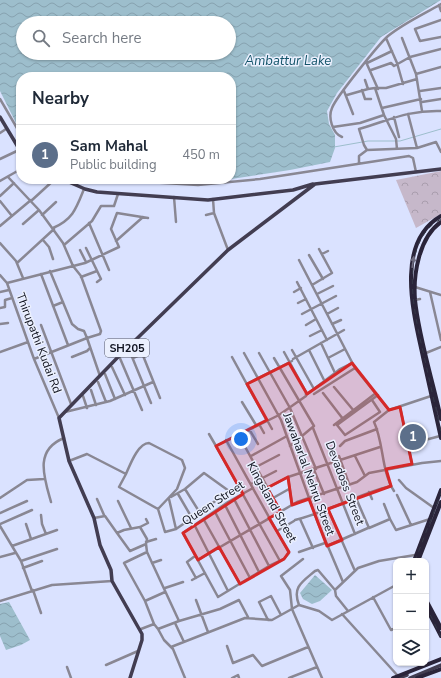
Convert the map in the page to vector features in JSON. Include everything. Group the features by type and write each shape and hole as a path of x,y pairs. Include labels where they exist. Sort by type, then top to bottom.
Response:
{"highway":[{"path":"441,216 429,225 420,238 412,265 415,322 441,437"},
{"path":"441,222 427,236 417,267 413,287 441,419"},
{"path":"416,556 441,490"},
{"path":"419,558 441,502"},
{"path":"429,606 441,628"},
{"path":"429,614 441,636"},
{"path":"393,678 441,660"},
{"path":"419,677 441,669"}],"main road":[{"path":"0,118 16,145"},
{"name":"SH205","path":"59,418 119,356 228,250 315,184 441,169"},
{"path":"73,184 84,189 97,192 213,199 293,190 315,184"},
{"path":"293,190 298,196"},
{"path":"59,418 69,461 94,518 100,545 111,570 112,581 141,629 142,640 130,678"},
{"path":"399,678 441,660"},
{"path":"410,678 419,677 441,665"}],"street":[{"path":"342,137 338,136 333,127 332,108 344,90 386,38 440,5 441,11"},
{"path":"441,20 415,29 420,41 441,37"},
{"path":"386,38 398,64 403,84"},
{"path":"402,38 416,74 422,100 422,111"},
{"path":"371,70 391,63 394,66 410,57 441,49"},
{"path":"367,63 392,51"},
{"path":"367,63 371,70 384,115 396,139 397,149"},
{"path":"416,74 441,67"},
{"path":"347,95 362,90 403,84 417,79"},
{"path":"365,80 368,89"},
{"path":"420,91 441,88"},
{"path":"344,90 353,114"},
{"path":"362,90 365,100 371,99"},
{"path":"0,99 16,127"},
{"path":"382,108 422,100 441,99"},
{"path":"367,150 359,129 380,123 394,116 422,111 441,111"},
{"path":"408,114 417,148"},
{"path":"333,127 360,123 384,115"},
{"path":"394,116 400,137"},
{"path":"0,133 6,129"},
{"path":"359,163 359,156 367,150 417,148 436,142 441,152"},
{"path":"0,159 16,153"},
{"path":"236,181 410,156 413,158 416,172"},
{"path":"0,181 16,172"},
{"path":"8,177 39,210 64,245 73,266 81,277 101,331 100,334 34,359"},
{"path":"0,196 14,183"},
{"path":"0,226 50,184"},
{"path":"181,184 208,184"},
{"path":"17,263 53,229 64,223 72,215 84,189"},
{"path":"64,245 89,223 101,206 112,207 116,205 118,193"},
{"path":"174,197 176,222"},
{"path":"213,199 214,213 228,250"},
{"path":"0,201 12,216"},
{"path":"42,215 56,202"},
{"path":"23,224 39,210"},
{"path":"6,283 93,260 102,254 119,247 111,229 117,213 148,218"},
{"path":"206,215 214,213"},
{"path":"116,241 144,217"},
{"path":"89,223 109,270"},
{"path":"43,240 51,250 53,259"},
{"path":"0,243 17,263 23,278"},
{"path":"86,248 101,279 97,282"},
{"path":"312,285 323,280 332,273 319,249"},
{"path":"80,250 86,262"},
{"path":"322,254 328,251"},
{"path":"83,255 89,252"},
{"path":"309,254 323,280"},
{"path":"299,260 352,363 389,410"},
{"path":"50,271 72,324 78,329 84,331 100,376"},
{"path":"81,277 97,271"},
{"path":"41,274 68,346"},
{"name":"Thirupathi Kudai Rd","path":"1,277 9,290 34,359 59,418"},
{"path":"297,282 327,340"},
{"path":"317,294 333,286"},
{"path":"413,287 441,294"},
{"path":"294,292 300,288"},
{"path":"0,292 9,290"},
{"path":"430,292 441,340"},
{"path":"302,314 336,296"},
{"path":"0,308 5,307 5,300 12,298"},
{"path":"298,303 306,299"},
{"path":"415,300 420,299"},
{"path":"53,306 63,302"},
{"path":"327,314 338,308"},
{"path":"306,325 316,319"},
{"path":"332,324 341,320"},
{"path":"0,324 8,323"},
{"path":"41,326 71,404"},
{"path":"310,336 322,330"},
{"path":"247,384 280,368 296,357 344,330"},
{"path":"0,352 28,342"},
{"path":"138,343 160,398"},
{"path":"321,343 336,373"},
{"path":"72,358 87,351 90,347"},
{"path":"426,353 441,347"},
{"path":"328,358 345,348"},
{"path":"292,350 314,389"},
{"path":"308,350 324,380"},
{"path":"130,352 151,403"},
{"path":"284,352 292,361 306,395"},
{"name":"Jawaharlal Nehru Street","path":"244,353 279,415 314,515 342,582"},
{"path":"259,353 290,408 324,494"},
{"path":"133,358 142,354"},
{"path":"119,356 142,410"},
{"path":"232,357 272,428"},
{"name":"Devadoss Street","path":"274,358 312,420 313,428 336,489 356,534"},
{"path":"216,446 279,415 299,401 324,380 352,363"},
{"path":"112,367 125,395"},
{"path":"314,394 355,368"},
{"path":"105,374 115,399"},
{"path":"98,382 106,402"},
{"path":"64,413 87,408 115,399 153,382"},
{"path":"334,386 354,411"},
{"path":"90,390 96,405"},
{"path":"323,393 343,419"},
{"path":"372,400 380,412 345,435 337,425 372,400 377,394"},
{"path":"334,425 377,394"},
{"path":"83,396 87,408"},
{"path":"394,491 386,469 374,422 389,410 432,396"},
{"path":"242,402 264,433"},
{"path":"400,407 412,464"},
{"path":"290,446 313,428"},
{"path":"249,429 258,444"},
{"path":"340,446 345,441 377,429"},
{"path":"196,578 187,562 195,556 218,598 269,566 280,561 209,434"},
{"path":"238,434 281,512"},
{"path":"251,456 287,436"},
{"path":"425,440 441,437"},
{"path":"51,502 44,479 45,454 55,442 64,438"},
{"name":"Kingsland Street","path":"226,440 289,553 280,561"},
{"path":"158,508 169,498 183,476 185,468 182,460 149,443 145,443 141,446 120,487 158,508 165,532 176,529 229,493 228,490 205,474 178,494 169,498"},
{"path":"267,488 288,477 315,470 380,447"},
{"path":"69,461 87,454 126,474"},
{"path":"256,467 278,455"},
{"path":"339,456 349,484"},
{"path":"355,456 365,476"},
{"path":"198,560 292,505 386,469 412,464 441,461"},
{"path":"251,484 276,471"},
{"path":"288,477 292,505"},
{"path":"0,498 27,480 44,479"},
{"path":"399,480 406,488 434,508"},
{"path":"277,531 300,519 343,504 369,492 391,486"},
{"name":"Queen Street","path":"195,556 183,534 214,512 253,488"},
{"path":"185,489 200,513"},
{"path":"273,498 289,489"},
{"path":"369,492 372,500"},
{"path":"178,494 192,518"},
{"path":"397,495 411,525"},
{"path":"169,498 176,529"},
{"path":"356,498 369,528"},
{"path":"234,499 269,566"},
{"path":"97,500 104,515 130,551 156,539"},
{"path":"0,513 27,501"},
{"path":"118,501 131,528"},
{"path":"384,504 396,530 430,519"},
{"path":"225,505 259,572"},
{"path":"328,509 355,571"},
{"path":"32,510 0,525 21,561 41,612"},
{"path":"214,512 250,578"},
{"path":"42,515 42,524 46,534"},
{"path":"94,518 104,515"},
{"path":"117,533 131,528 140,527 148,523 146,519"},
{"path":"300,519 313,548"},
{"path":"299,552 342,540 390,519"},
{"path":"204,520 240,584"},
{"path":"26,524 32,539"},
{"path":"195,526 228,591"},
{"path":"140,527 143,530 147,552 179,621"},
{"path":"12,546 57,530"},
{"path":"21,561 57,549"},
{"path":"147,552 124,563 145,601 154,624 164,640 172,647 185,678"},
{"path":"0,557 16,553"},
{"path":"335,590 355,571 379,561 416,556"},
{"path":"303,559 281,576 290,590 292,609 322,678"},
{"path":"152,563 161,560"},
{"path":"24,568 42,561"},
{"path":"299,605 296,597 299,586 318,570 324,575 335,590 336,596 348,611"},
{"path":"192,580 205,573"},
{"path":"0,601 52,585 112,581"},
{"path":"145,601 183,582"},
{"path":"172,647 248,617 272,620 299,605 318,611 332,620 393,587"},
{"path":"268,620 259,602 271,596 281,615"},
{"path":"373,597 391,630 393,629"},
{"path":"196,600 208,632"},
{"path":"158,629 201,615 239,600 248,617"},
{"path":"342,614 399,678"},
{"path":"175,623 184,642"},
{"path":"141,629 154,624"},
{"path":"227,646 233,663 253,655 262,666 308,647"},
{"path":"106,665 139,650"},
{"path":"67,667 71,678"},
{"path":"289,678 317,667"},
{"path":"232,678 238,675 240,678"}],"highlighted area":[{"path":"289,363 307,394 352,363 389,410 400,407 412,464 386,469 391,486 328,509 342,540 327,546 309,499 292,505 288,477 267,488 281,512 269,518 289,552 284,559 240,584 219,547 198,560 183,533 243,494 216,446 267,420 247,384"}],"green space":[{"path":"441,171 441,214 416,228 396,180"}],"water":[{"name":"Ambattur Lake","path":"0,0 441,0 381,37 337,93 327,111 329,124 335,135 335,148 330,162 236,178 236,72 16,72 16,123 0,91"},
{"path":"315,575 332,590 320,601 312,604 303,599 300,593"},
{"path":"9,602 30,640 6,650 0,636 0,604"}],"waterway":[{"path":"334,147 368,141 400,141 441,129"}],"railway":[{"path":"441,219 427,231 418,246 413,264 412,284 417,325 441,432"},
{"path":"416,558 441,493"},
{"path":"429,612 441,637"}],"place":[{"name":"Sam Mahal","path":"413,437"}]}
